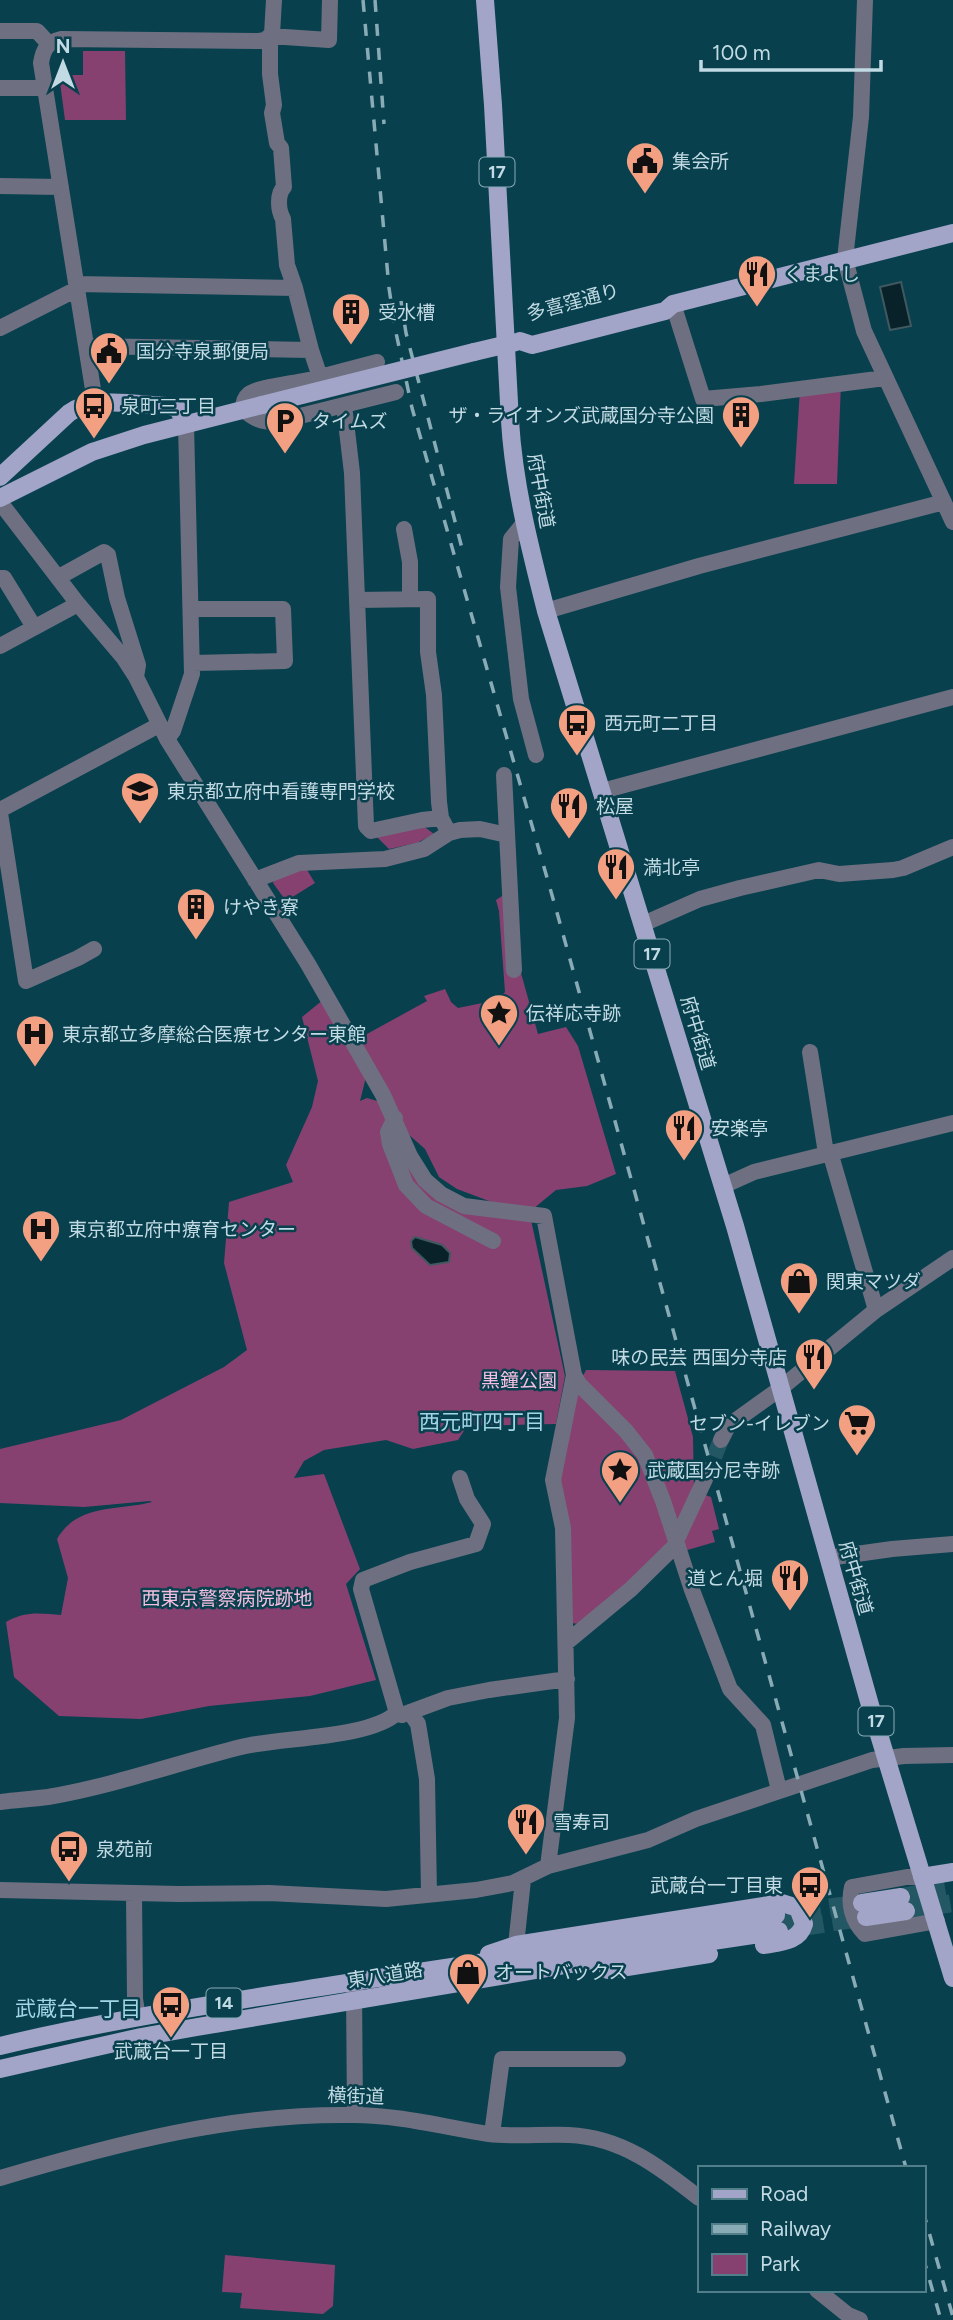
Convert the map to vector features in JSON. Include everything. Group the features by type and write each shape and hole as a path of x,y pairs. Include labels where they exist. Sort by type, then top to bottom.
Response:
{"main road":[{"name":"府中街道","path":"485,0 512,342 512,458 524,523 547,611 723,1186 870,1705 888,1757 922,1877 945,1919 953,1978"},
{"name":"多喜窪通り","path":"243,409 512,342 532,345 665,311 673,304 953,233"},
{"path":"0,477 80,405 94,402 170,406 178,409 186,424"},
{"path":"0,500 92,452 243,409"},
{"path":"922,1877 953,1872"},
{"name":"14","path":"438,1987 510,1986 788,1941 799,1934 804,1924 798,1908 782,1903 516,1945 449,1968"},
{"path":"864,1910 904,1904"},
{"name":"東八道路","path":"0,2046 138,2018 354,1982 778,1923 654,1950 174,2031 0,2069"},
{"path":"0,2061 41,2052 102,2046"}],"street":[{"path":"274,0 274,28 270,36 270,74 274,105 272,113 284,173 279,212 283,219 287,265 320,377"},
{"path":"94,402 41,63 43,52 49,44 61,39 259,41 270,36 329,40 330,0"},
{"path":"865,0 861,117 845,259 864,331 953,522"},
{"path":"0,32 37,32 49,44"},
{"path":"0,88 45,88"},
{"path":"0,186 61,187"},
{"path":"0,328 77,287 295,288"},
{"path":"673,304 703,399 885,378"},
{"path":"87,346 311,350"},
{"path":"377,362 249,394 243,409 254,419 276,422 396,392"},
{"path":"353,368 362,400"},
{"path":"344,405 352,473 366,826 371,831 441,818"},
{"path":"94,949 26,981 0,812 163,732 173,731 192,674 186,424"},
{"path":"0,500 136,677 163,732 308,964 383,1095 410,1156 425,1180 441,1194 464,1206 544,1216 574,1375 579,1384 626,1431 645,1455 730,1689 762,1724 779,1790"},
{"path":"547,611 699,566 944,502"},
{"path":"524,523 511,539 508,587 522,699 536,755"},
{"path":"404,529 410,562 410,599"},
{"path":"59,577 104,552 108,555 117,598 138,665 136,677"},
{"path":"0,578 4,578 34,627"},
{"path":"357,600 428,599 428,652 434,695 441,818 449,833"},
{"path":"0,646 78,604"},
{"path":"191,609 284,609 285,661 192,663"},
{"path":"602,791 953,698"},
{"path":"504,775 514,970"},
{"path":"255,880 299,863 385,859 424,849 449,833 460,830 480,829 507,835"},
{"path":"643,924 699,899 740,888 819,870 839,874 892,870 953,847"},
{"path":"810,1052 828,1153 876,1310"},
{"path":"395,1118 388,1132 390,1144 407,1185 426,1206 493,1241"},
{"path":"723,1186 754,1172 953,1124"},
{"path":"722,1440 728,1426 782,1388 876,1310 949,1263"},
{"path":"548,1866 567,1718 563,1528 553,1480 574,1375"},
{"path":"429,1895 427,1779 418,1724 403,1712 360,1589 363,1580 410,1562 476,1544 482,1524 467,1499 460,1478"},
{"path":"567,1642 631,1589 677,1543 705,1479"},
{"path":"828,1558 953,1544"},
{"path":"0,1802 49,1797 179,1765 243,1746 355,1730 448,1698 567,1679"},
{"path":"0,1890 269,1893 386,1899 476,1890 523,1880 548,1866 648,1840 696,1819 779,1790 888,1757 953,1755"},
{"path":"922,1877 852,1886 850,1899 856,1925 865,1934 945,1919"},
{"path":"516,1945 523,1880"},
{"path":"134,1893 135,1999 138,2018"},
{"path":"354,1982 355,2115"},
{"path":"492,2134 502,2059 618,2059"},
{"name":"横街道","path":"0,2178 91,2151 234,2122 272,2117 355,2115 417,2121 492,2134 579,2136 616,2144 643,2156 698,2197"},
{"path":"819,2292 848,2315 860,2320"}],"green space":[{"path":"83,51 125,51 126,120 65,120 59,75 83,75"},
{"path":"841,383 837,484 794,484 800,389"},
{"path":"422,825 434,834 417,843 389,849 377,837"},
{"path":"302,869 307,870 315,883 286,901 273,883 274,879"},
{"path":"505,894 521,973 538,1034 566,1027 578,1046 616,1174 587,1186 556,1190 533,1209 497,1204 457,1189 439,1177 425,1149 408,1134 361,1045 367,1034 427,1001 424,996 445,989 451,1002 458,1008 497,1000 505,992 496,900"},
{"path":"323,1000 366,1077 360,1101 367,1098 384,1103 439,1199 531,1220 565,1376 556,1424 467,1426 458,1440 413,1449 386,1440 324,1450 304,1461 294,1478 324,1474 360,1569 346,1584 376,1680 310,1696 209,1706 141,1719 59,1716 14,1677 6,1622 26,1614 61,1615 68,1578 57,1539 66,1527 76,1519 99,1510 152,1502 84,1507 0,1503 0,1449 121,1420 224,1367 247,1350 224,1263 229,1202 293,1182 286,1165 312,1107 318,1081 302,1017"},
{"path":"586,1370 675,1371 693,1437 694,1491 711,1497 719,1529 712,1531 715,1542 684,1551 580,1624 570,1623 558,1480 576,1390"},
{"path":"225,2255 335,2265 333,2306 323,2314 240,2308 242,2293 222,2292"}],"water":[{"path":"901,282 911,326 890,330 880,287"},
{"path":"415,1237 442,1245 450,1253 449,1262 430,1265 412,1248 411,1241"}],"tunnel":[{"path":"705,1479 721,1440"},
{"path":"901,1897 953,1888"},
{"path":"776,1915 862,1903"},
{"path":"906,1911 953,1903"},
{"path":"779,1931 866,1917"}],"railway":[{"path":"363,0 389,288 412,408 556,909 905,2166"},
{"path":"375,0 384,124"},
{"path":"401,301 406,333 464,556"},
{"path":"925,2218 953,2317"},
{"path":"925,2264 941,2320"}],"place":[{"name":"集会所","path":"645,195"},
{"name":"くまよし","path":"757,308"},
{"name":"受水槽","path":"351,346"},
{"name":"国分寺泉郵便局","path":"109,385"},
{"name":"泉町三丁目","path":"94,440"},
{"name":"ザ・ライオンズ武蔵国分寺公園","path":"741,449"},
{"name":"タイムズ","path":"285,455"},
{"name":"西元町二丁目","path":"577,757"},
{"name":"東京都立府中看護専門学校","path":"140,825"},
{"name":"松屋","path":"569,840"},
{"name":"満北亭","path":"616,901"},
{"name":"けやき寮","path":"196,941"},
{"name":"伝祥応寺跡","path":"499,1047"},
{"name":"東京都立多摩総合医療センター東館","path":"35,1068"},
{"name":"安楽亭","path":"684,1162"},
{"name":"東京都立府中療育センター","path":"41,1263"},
{"name":"関東マツダ","path":"799,1315"},
{"name":"味の民芸 西国分寺店","path":"814,1391"},
{"name":"セブン-イレブン","path":"857,1457"},
{"name":"武蔵国分尼寺跡","path":"620,1504"},
{"name":"道とん堀","path":"790,1612"},
{"name":"雪寿司","path":"526,1856"},
{"name":"泉苑前","path":"69,1883"},
{"name":"武蔵台一丁目東","path":"810,1919"},
{"name":"オートバックス","path":"468,2006"},
{"name":"武蔵台一丁目","path":"171,2039"}],"district":[{"name":"西元町四丁目","path":"482,1421"},
{"name":"武蔵台一丁目","path":"78,2008"}],"park label":[{"name":"黒鐘公園","path":"519,1380"},
{"name":"西東京警察病院跡地","path":"227,1598"}]}
